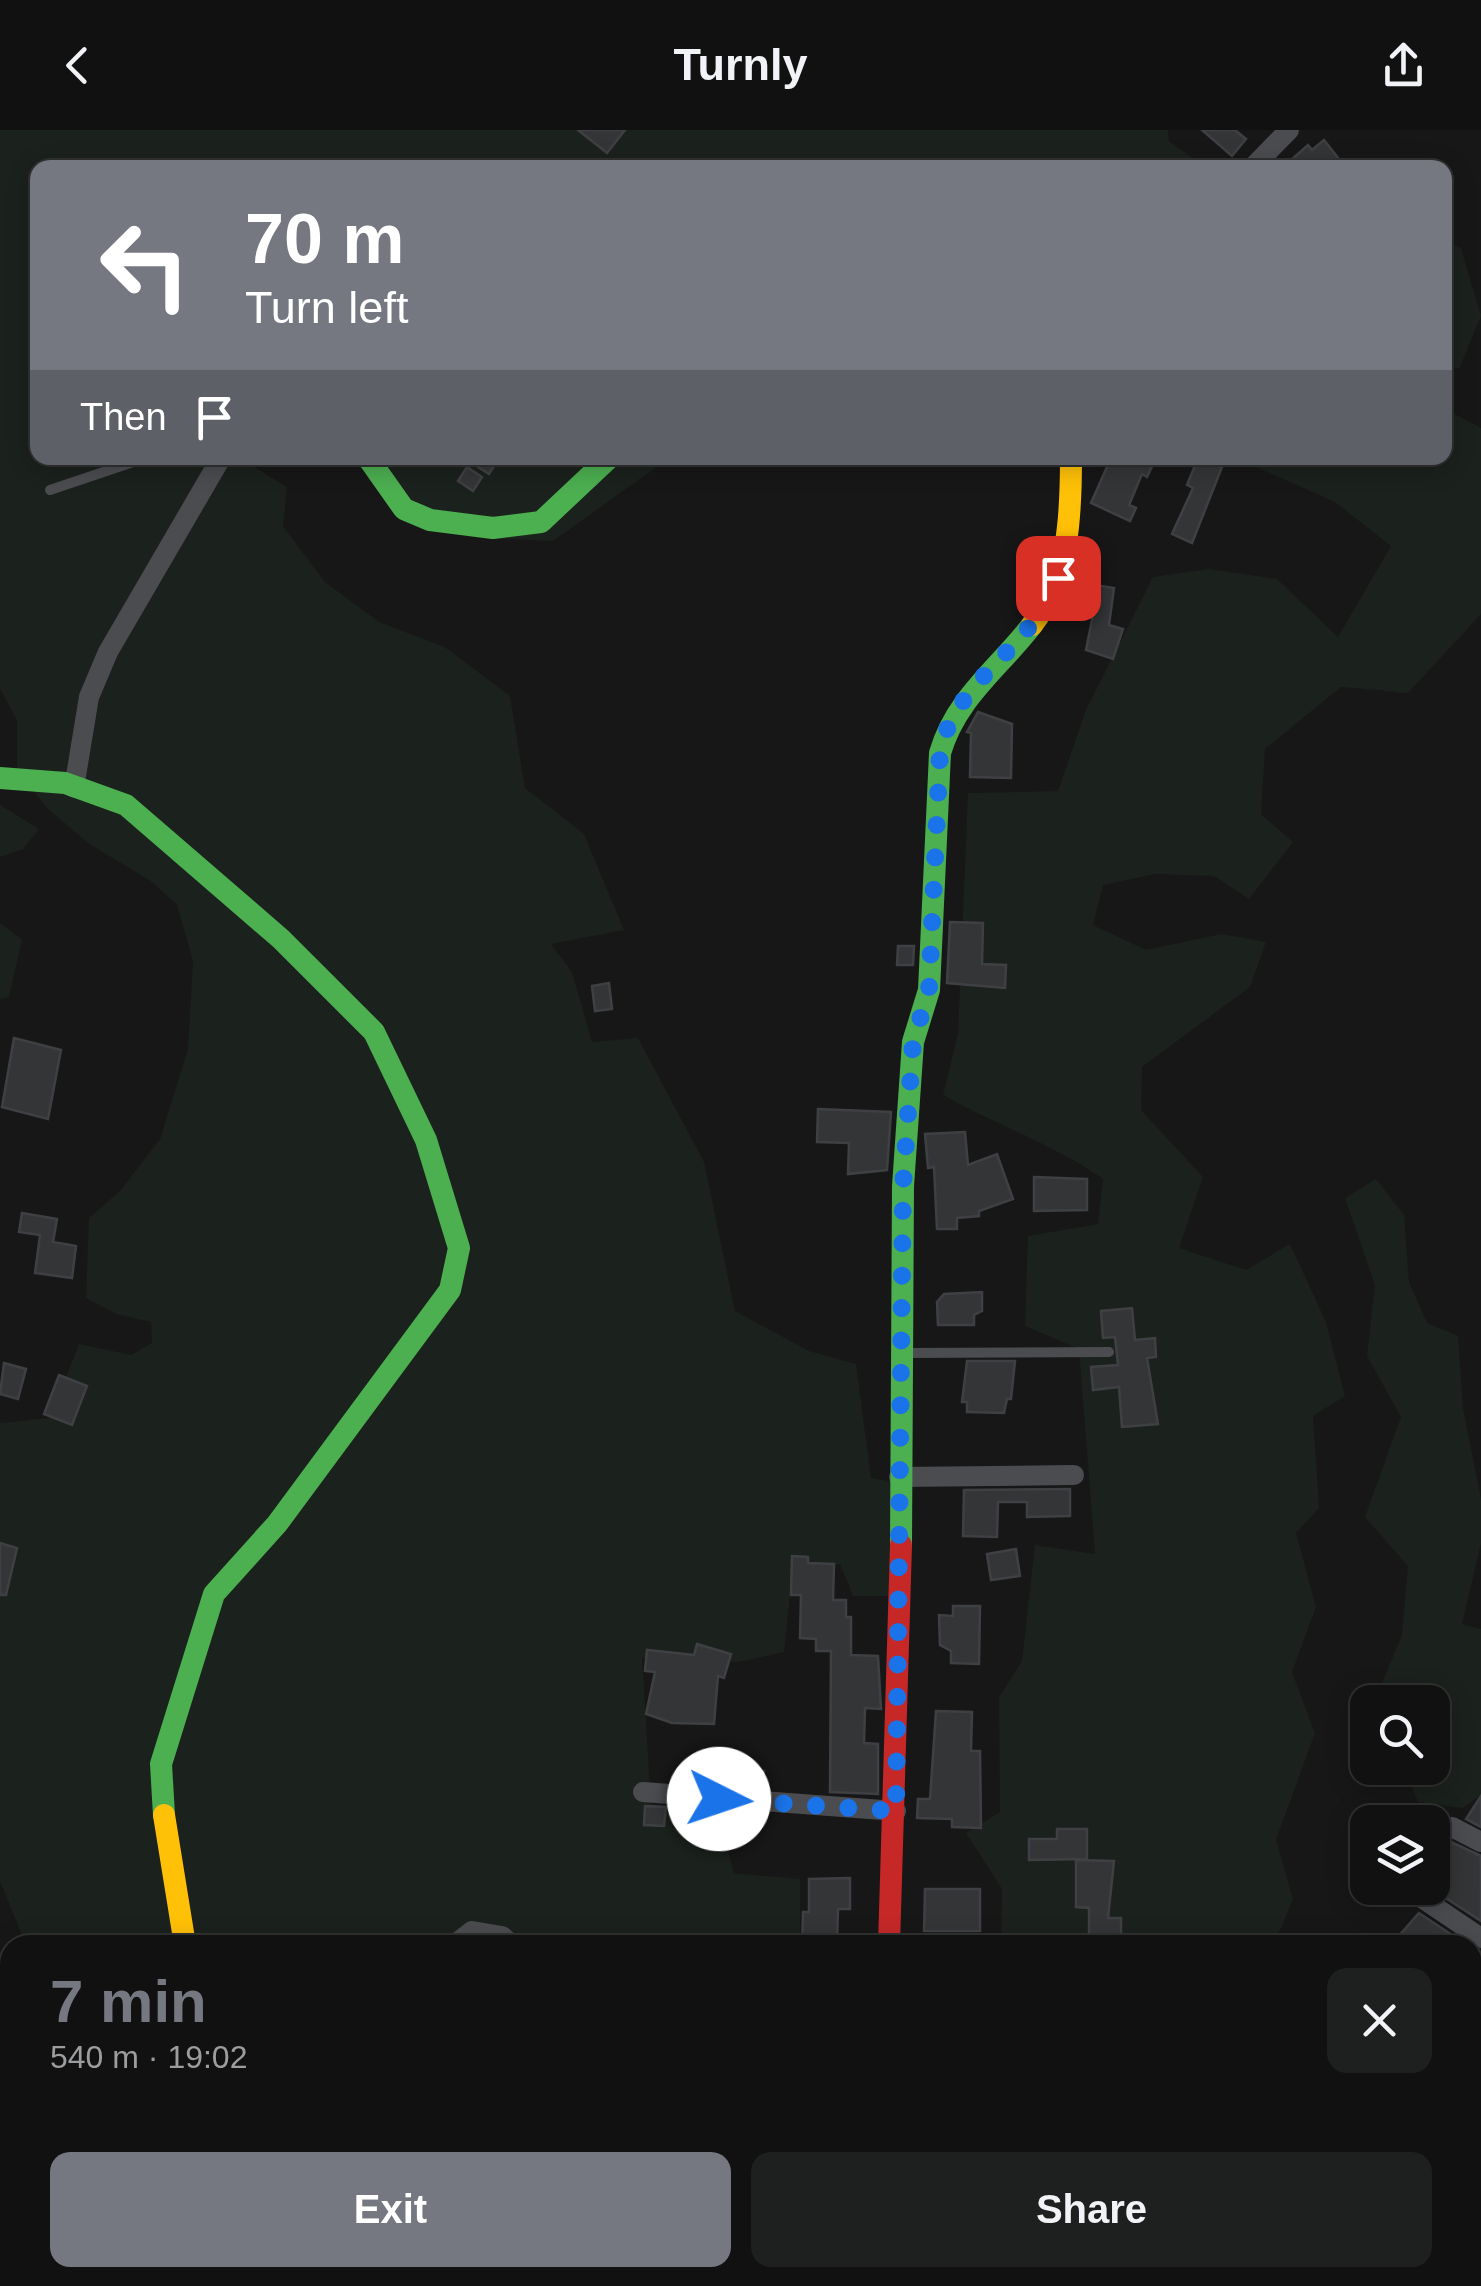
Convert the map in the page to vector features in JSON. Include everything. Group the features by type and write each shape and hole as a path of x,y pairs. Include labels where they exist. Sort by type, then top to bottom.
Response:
{"street":[{"path":"1260,160 1289,130"},
{"path":"74,788 89,696 108,652 217,465"},
{"path":"372,465 393,497 412,515 454,524 516,528 546,520 602,465"},
{"path":"889,1935 896,1811 903,1186 913,1042 929,990 940,752 944,733 962,701 1036,620 1053,592 1064,556 1070,465"},
{"path":"0,778 50,778 74,788 98,789 171,841 281,939 374,1032 426,1140 459,1248 450,1290 412,1336 277,1524 214,1594 161,1764 165,1840 184,1935"},
{"path":"900,1477 1074,1475"},
{"path":"643,1792 896,1811"},
{"path":"1450,1827 1481,1842"},
{"path":"1432,1905 1477,1935"},
{"path":"467,1935 472,1931 496,1935"}],"lane":[{"path":"50,490 125,465"},
{"path":"900,1353 1109,1352"}],"shaded area":[{"path":"0,130 1168,130 1169,141 1195,160 30,160 30,465 251,465 287,487 283,526 325,582 379,622 445,647 510,696 525,788 584,834 624,930 551,944 572,972 592,1042 638,1038 704,1162 735,1311 809,1351 856,1364 871,1478 901,1483 899,1596 853,1596 840,1564 793,1568 784,1652 739,1662 642,1658 651,1804 718,1813 734,1873 800,1879 800,1935 22,1935 0,1881 0,1423 50,1418 79,1344 131,1355 152,1343 151,1322 116,1314 86,1298 89,1218 120,1191 160,1139 188,1049 193,961 177,905 152,882 88,843 48,809 17,771 17,720 0,689"},
{"path":"1452,244 1461,248 1481,316 1459,369 1452,367"},
{"path":"1452,413 1481,428 1481,614 1408,693 1341,687 1265,749 1261,814 1293,842 1249,899 1214,876 1155,874 1103,885 1093,925 1146,950 1221,934 1266,942 1250,987 1142,1067 1141,1110 1203,1177 1179,1248 1246,1270 1290,1244 1326,1322 1345,1396 1313,1416 1319,1508 1296,1533 1316,1607 1292,1672 1315,1733 1276,1840 1293,1899 1278,1935 1001,1935 1002,1889 966,1833 1000,1812 999,1697 1022,1661 1035,1545 1095,1554 1079,1349 1025,1326 1028,1236 1098,1224 1103,1179 1064,1155 943,1095 958,1034 968,793 1058,791 1086,710 1153,577 1209,569 1277,579 1338,637 1391,546 1335,502 1252,465 1452,465"},
{"path":"387,465 659,465 553,541 479,538 403,515"},
{"path":"0,805 39,829 23,849 0,857"},
{"path":"0,923 22,940 9,997 0,999"},
{"path":"1376,1179 1404,1215 1409,1282 1427,1323 1458,1336 1463,1408 1481,1499 1481,1543 1462,1624 1481,1629 1481,1795 1463,1808 1418,1802 1411,1785 1450,1785 1450,1685 1381,1685 1402,1635 1408,1566 1365,1517 1401,1417 1367,1356 1375,1285 1345,1198"}],"building":[{"path":"578,130 625,130 607,153"},
{"path":"1202,130 1235,130 1246,139 1232,156"},
{"path":"1324,140 1339,159 1291,160 1308,145 1312,150"},
{"path":"475,465 495,465 489,474"},
{"path":"1108,465 1153,465 1147,477 1142,474 1129,505 1136,508 1130,521 1091,503"},
{"path":"1195,465 1222,467 1192,543 1172,534 1193,488 1187,485"},
{"path":"467,467 482,477 473,491 458,481"},
{"path":"1082,583 1114,588 1109,625 1123,629 1113,659 1086,650 1093,615 1077,612"},
{"path":"978,712 1012,724 1011,778 970,777 971,733 967,732"},
{"path":"950,922 983,923 982,964 1006,965 1005,988 947,983"},
{"path":"898,946 914,946 913,965 897,965"},
{"path":"609,983 612,1009 595,1011 592,986"},
{"path":"14,1038 61,1050 48,1119 2,1107"},
{"path":"818,1109 891,1112 887,1170 848,1174 849,1143 817,1142"},
{"path":"965,1132 968,1165 997,1154 1013,1199 979,1211 979,1216 957,1218 957,1229 937,1229 934,1167 928,1168 925,1134"},
{"path":"1034,1177 1087,1179 1087,1210 1034,1211"},
{"path":"22,1213 57,1219 53,1242 76,1246 72,1278 35,1273 40,1235 19,1232"},
{"path":"982,1292 982,1311 974,1315 974,1325 938,1325 937,1302 944,1294"},
{"path":"1132,1308 1135,1340 1155,1338 1156,1357 1147,1358 1158,1424 1122,1427 1119,1387 1093,1390 1091,1367 1118,1365 1115,1337 1103,1338 1101,1311"},
{"path":"967,1361 1015,1361 1011,1399 1007,1399 1004,1413 967,1412 967,1402 962,1402"},
{"path":"4,1363 26,1369 18,1399 0,1394"},
{"path":"59,1375 87,1386 72,1425 44,1414"},
{"path":"1070,1489 1070,1516 1027,1517 1027,1502 998,1502 997,1537 963,1536 964,1490"},
{"path":"0,1543 17,1548 6,1595 0,1595"},
{"path":"1016,1549 1020,1576 991,1580 987,1554"},
{"path":"792,1556 808,1557 808,1563 834,1564 833,1600 846,1600 846,1617 851,1617 851,1655 878,1656 881,1709 865,1708 864,1743 878,1744 878,1794 830,1792 831,1651 816,1651 816,1639 800,1638 801,1595 791,1595"},
{"path":"953,1606 980,1606 979,1664 951,1663 951,1651 940,1645 939,1615 953,1616"},
{"path":"697,1644 731,1654 724,1678 718,1676 714,1724 672,1723 646,1714 655,1672 645,1671 647,1650 694,1655"},
{"path":"936,1711 972,1712 971,1751 980,1751 981,1828 952,1827 952,1819 917,1818 918,1799 930,1799"},
{"path":"727,1768 764,1771 763,1787 726,1784"},
{"path":"1481,1796 1481,1827 1466,1819"},
{"path":"645,1806 666,1807 664,1826 644,1825"},
{"path":"1057,1829 1087,1829 1087,1859 1029,1860 1029,1839 1057,1839"},
{"path":"1450,1842 1481,1856 1481,1921 1450,1901"},
{"path":"1076,1860 1114,1861 1108,1918 1121,1918 1121,1935 1089,1935 1089,1908 1076,1907"},
{"path":"850,1878 850,1909 838,1909 837,1935 802,1935 803,1912 809,1912 809,1879"},
{"path":"925,1889 980,1889 980,1931 924,1931"},
{"path":"1419,1913 1452,1935 1400,1935"}],"traffic: fast":[{"path":"373,465 404,509 430,520 493,528 541,522 602,465"},
{"path":"901,1545 903,1186 913,1042 929,990 940,753 967,700 1032,625"},
{"path":"0,778 65,783 126,805 281,939 374,1032 426,1140 459,1248 450,1290 277,1524 214,1594 161,1764 164,1815"}],"traffic: slow":[{"path":"1032,625 1061,567 1071,465"},
{"path":"164,1815 183,1935"}],"traffic: jam":[{"path":"889,1935 901,1545"}],"route":[{"path":"719,1799 896,1811 901,1648 903,1186 913,1042 929,990 940,752 944,733 962,701 1036,620 1058,578"}]}
